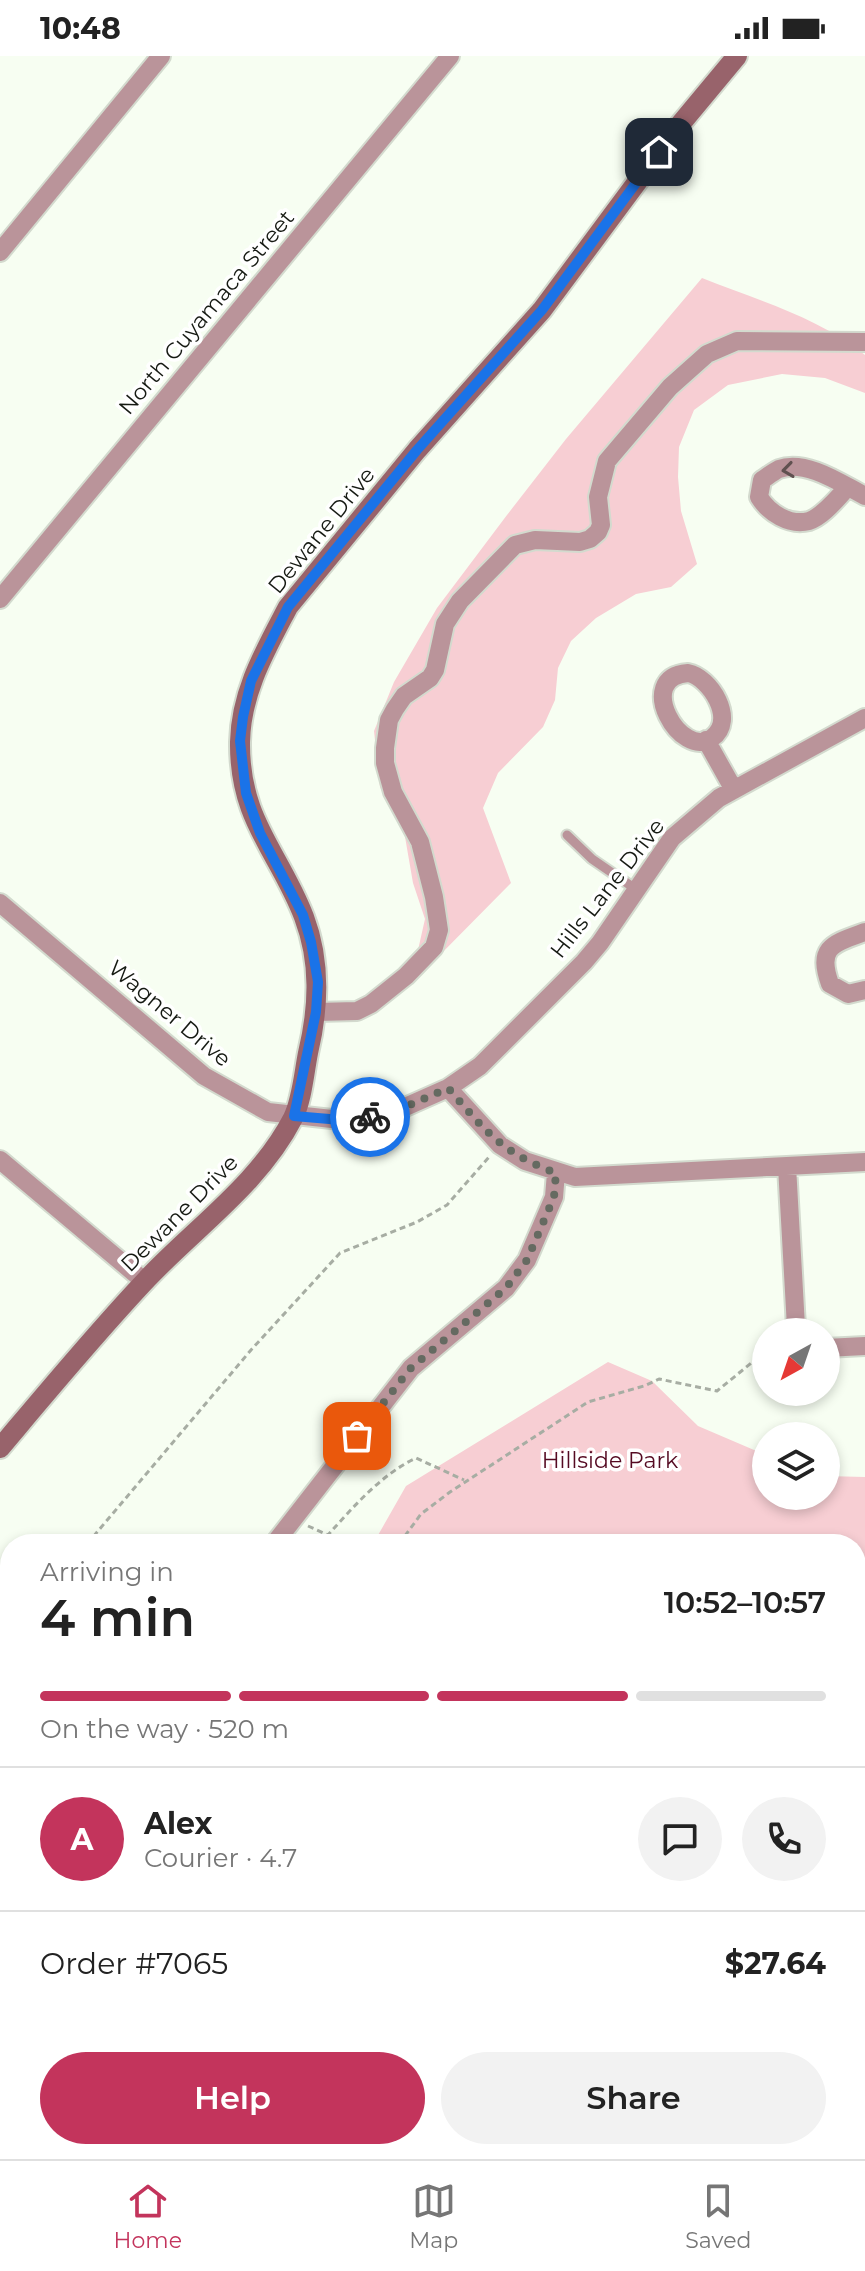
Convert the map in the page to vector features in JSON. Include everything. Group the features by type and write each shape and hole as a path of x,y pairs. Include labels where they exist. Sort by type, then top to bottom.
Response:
{"street":[{"path":"0,252 161,56"},
{"name":"North Cuyamaca Street","path":"0,599 450,56"},
{"name":"Dewane Drive","path":"4,1434 144,1281 220,1211 271,1152 294,1116 316,1012 318,982 306,924 254,820 243,780 241,729 256,670 288,607 417,450 542,310 678,127 737,56"},
{"path":"316,1012 357,1011 371,1004 406,976 434,947 439,930 434,897 420,842 393,792 385,763 385,748 389,720 411,689 430,678 435,670 445,624 460,601 515,545 535,540 580,542 598,532 601,525 598,497 607,461 670,387 707,354 737,341 865,342"},
{"name":"Hills Lane Drive","path":"448,1088 480,1066 600,943 672,838 719,798 865,718"},
{"path":"706,740 734,790"},
{"name":"Wagner Drive","path":"3,911 166,1041 204,1076 268,1112 341,1120 374,1117 394,1112 448,1088"},
{"path":"865,932 832,946 823,964 830,984 848,994 865,990"},
{"path":"448,1088 500,1145 525,1161 575,1177 865,1162"},
{"path":"0,1160 144,1281"},
{"path":"787,1166 795,1318"},
{"path":"282,1534 411,1368 513,1279 527,1260 554,1197 556,1173"},
{"path":"840,1347 865,1346"}],"lane":[{"path":"567,835 592,859 637,890"}],"path":[{"path":"95,1534 251,1350 340,1253 417,1222 447,1205 500,1145"},
{"path":"406,1534 421,1514 466,1481 588,1402 659,1379 717,1391 752,1362"},
{"path":"329,1534 383,1481 416,1458 466,1481"},
{"path":"293,1519 326,1534"}],"green space":[{"path":"702,278 786,310 847,342 865,355 865,393 825,378 782,374 728,385 694,410 679,447 678,477 681,511 697,564 671,587 636,594 596,618 571,641 558,668 555,700 543,727 498,773 483,808 511,883 431,964 418,950 425,919 413,883 404,831 380,787 374,731 394,682 437,608 566,439"},
{"name":"Hillside Park","path":"608,1362 652,1381 698,1426 752,1449 752,1510 840,1510 840,1476 865,1477 865,1534 379,1534 406,1486"}],"way so far":[{"path":"357,1436 411,1368 506,1288 527,1260 554,1197 556,1173 525,1161 500,1145 448,1088 394,1112 370,1117"}],"route":[{"path":"370,1117 341,1120 294,1116 316,1012 318,982 303,915 260,833 246,793 240,741 251,681 288,607 417,450 542,310 659,152"}]}
